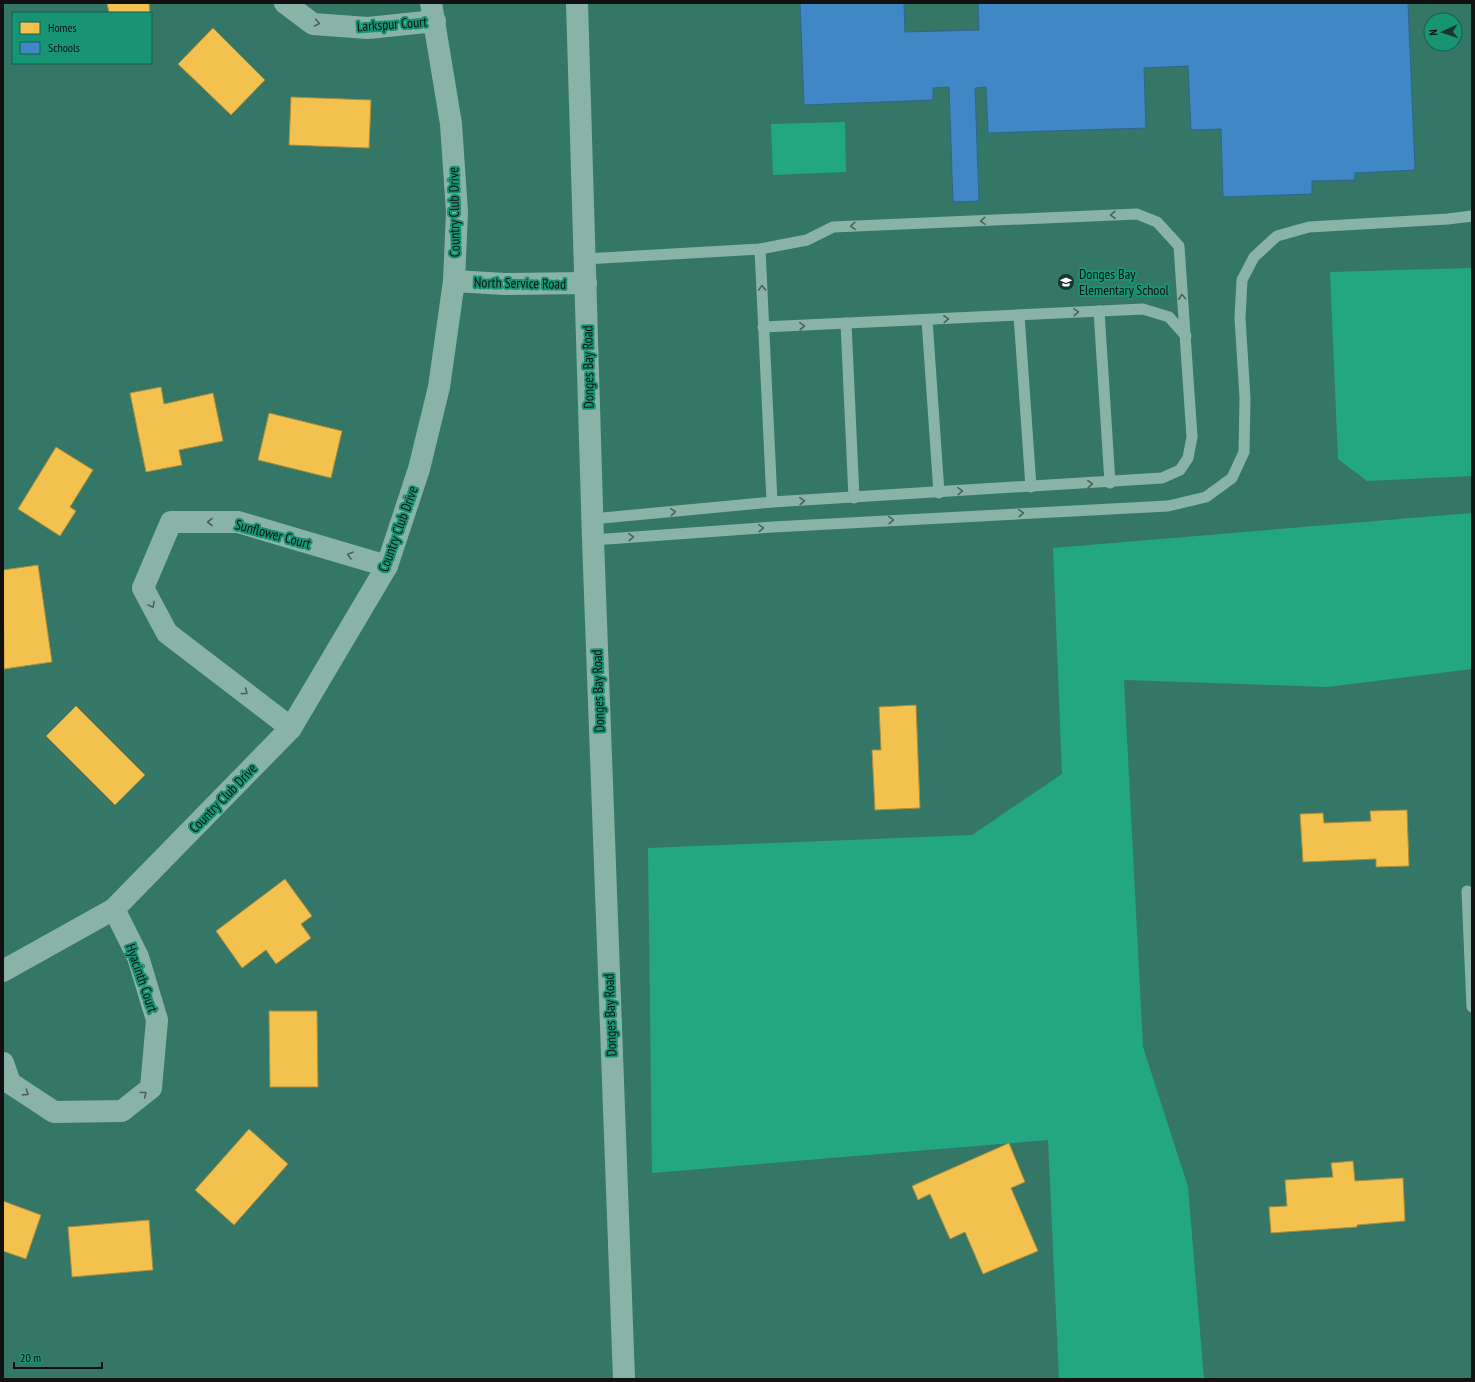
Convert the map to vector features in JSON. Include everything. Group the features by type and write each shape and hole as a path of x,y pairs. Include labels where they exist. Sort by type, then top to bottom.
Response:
{"street":[{"name":"Larkspur Court","path":"285,3 313,24 368,28 433,12"},
{"name":"Donges Bay Road","path":"577,3 592,530 624,1379"},
{"name":"Country Club Drive","path":"3,971 114,909 292,728 387,566 419,469 434,409 439,387 454,281 456,212 451,124 433,12"},
{"name":"North Service Road","path":"454,281 505,284 586,283"},
{"name":"Sunflower Court","path":"292,728 167,633 143,588 171,522 238,522 387,566"},
{"name":"Hyacinth Court","path":"3,1064 10,1083 54,1112 122,1111 152,1088 157,1020 138,957 114,909"}],"lane":[{"path":"585,259 760,249 806,240 833,227 1137,214 1157,222 1179,246 1192,437 1188,458 1180,470 1162,478 1110,483 772,502 592,530"},
{"path":"592,530 773,527 1168,506 1206,497 1232,478 1244,452 1246,398 1240,318 1242,280 1254,257 1277,236 1309,227 1448,219 1472,216"},
{"path":"760,249 772,502"},
{"path":"763,328 1143,309 1169,317 1186,336"},
{"path":"1099,311 1110,483"},
{"path":"1019,315 1031,487"},
{"path":"927,320 939,493"},
{"path":"846,324 854,498"},
{"path":"1467,891 1472,1007"}],"green space":[{"path":"845,122 846,172 773,175 771,124"},
{"path":"1472,268 1472,476 1367,481 1338,459 1330,272"},
{"path":"1472,513 1472,669 1327,687 1124,680 1143,1047 1188,1187 1204,1379 1059,1379 1048,1140 652,1173 648,848 972,835 1062,774 1053,548"}],"building: Homes":[{"path":"107,3 149,3 150,12 109,12"},
{"path":"213,28 265,80 231,115 178,64"},
{"path":"291,97 371,100 369,148 289,145"},
{"path":"161,387 164,404 213,393 223,441 179,450 182,465 146,472 130,393"},
{"path":"269,413 342,431 331,478 258,460"},
{"path":"56,447 93,470 70,507 76,511 60,536 18,509"},
{"path":"38,565 52,662 4,669 3,570"},
{"path":"916,705 920,808 875,810 872,750 881,750 879,707"},
{"path":"76,706 145,775 115,805 46,736"},
{"path":"1407,810 1409,866 1376,867 1376,859 1303,862 1300,814 1323,813 1324,823 1371,821 1370,811"},
{"path":"285,879 312,916 301,924 311,938 276,964 266,950 242,968 216,931"},
{"path":"269,1011 317,1011 318,1087 270,1087"},
{"path":"249,1129 288,1164 234,1225 195,1190"},
{"path":"1009,1143 1025,1182 1011,1188 1038,1251 983,1274 965,1232 950,1239 930,1194 918,1200 912,1186"},
{"path":"1353,1161 1355,1181 1403,1178 1405,1221 1357,1225 1357,1227 1271,1233 1269,1207 1287,1206 1285,1180 1333,1177 1331,1163"},
{"path":"3,1201 41,1215 26,1259 3,1251"},
{"path":"149,1220 153,1270 72,1277 68,1227"}],"building: Schools":[{"path":"800,3 904,3 905,32 979,30 978,3 1408,3 1415,170 1355,173 1355,180 1312,181 1312,194 1223,197 1221,129 1191,130 1188,66 1144,68 1146,128 988,133 986,87 975,88 979,201 953,202 949,87 933,88 933,100 804,105"}],"place":[{"name":"Donges Bay Elementary School","path":"1066,282"}]}
